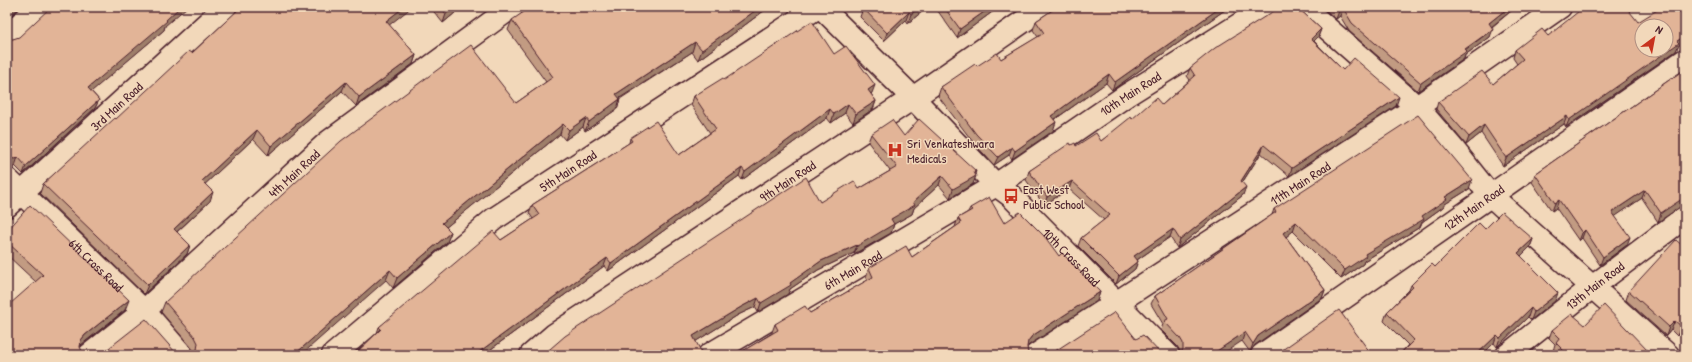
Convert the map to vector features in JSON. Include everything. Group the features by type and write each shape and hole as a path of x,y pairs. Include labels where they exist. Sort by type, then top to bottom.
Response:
{"street":[{"path":"7,36 39,7"},
{"name":"3rd Main Road","path":"11,193 225,7"},
{"name":"4th Main Road","path":"89,355 144,311 328,142 512,7"},
{"name":"10th Cross Road","path":"819,7 913,98 996,185 1011,196 1168,355"},
{"name":"5th Main Road","path":"333,355 494,219 819,7"},
{"name":"9th Main Road","path":"531,355 554,335 913,98 1044,7"},
{"name":"10th Main Road","path":"996,185 1127,95 1267,7"},
{"path":"1303,7 1417,107 1490,195 1591,288 1668,355"},
{"name":"11th Main Road","path":"1036,355 1417,107 1560,7"},
{"name":"12th Main Road","path":"1262,355 1685,60"},
{"name":"6th Main Road","path":"709,355 996,185"},
{"name":"6th Cross Road","path":"11,193 144,311 182,355"},
{"name":"13th Main Road","path":"1517,352 1591,288 1685,217"}],"building":[{"path":"7,7 14,7 7,13"},
{"path":"51,7 180,7 166,20 167,21 88,88 99,100 26,166 18,157 16,159 7,158 7,39 19,37"},
{"path":"241,7 404,7 386,21 416,55 359,97 346,82 271,146 257,130 202,181 213,192 174,229 190,245 148,285 43,184 189,51 192,53"},
{"path":"441,7 454,7 446,14"},
{"path":"531,7 760,7 702,50 695,42 616,94 620,99 589,122 586,118 569,130 563,124 442,223 451,232 397,278 390,270 294,355 193,355 197,350 198,343 195,337 165,302 341,141 471,45 516,103 553,77 512,20"},
{"path":"920,7 911,14 909,12 887,33 863,8"},
{"path":"944,7 991,7 960,29"},
{"path":"1056,7 1221,7 1115,82 1109,74 1051,116 1056,122 1015,151 1012,147 998,157 976,134 941,87 975,64 977,66 997,53 1001,59 1044,33 1036,21"},
{"path":"1278,7 1284,7 1286,9 1289,7 1297,7 1321,29 1311,39 1343,70 1354,58 1399,97 1292,168 1264,145 1241,181 1246,187 1180,240 1173,229 1134,256 1138,261 1119,276 1081,238 1110,215 1072,181 1047,197 1029,171 1070,143 1071,145 1075,143 1076,146 1096,133 1101,141 1131,117 1132,119 1156,98 1162,105 1195,76 1190,68 1215,48"},
{"path":"1334,7 1509,7 1489,23 1493,29 1465,49 1467,51 1421,83 1352,23 1343,8 1339,11"},
{"path":"1584,7 1626,7 1635,18 1634,58 1658,58 1569,120 1567,116 1506,158 1484,125 1469,137 1438,102 1482,71 1493,84 1523,59 1515,50 1542,29 1548,36"},
{"path":"1662,7 1685,7 1685,36 1677,41 1679,43 1674,46 1674,18 1644,18"},
{"path":"812,21 834,54 846,46 875,85 868,90 876,101 856,114 848,104 834,114 830,109 745,172 742,168 611,263 607,258 479,352 481,355 354,355 381,329 379,327 493,231 501,240 539,215 532,205 632,141 630,138 656,121 679,155 716,129 694,96 723,78 724,80"},
{"path":"1685,69 1685,197 1661,213 1645,190 1612,212 1630,237 1603,257 1585,230 1582,233 1559,200 1555,203 1535,174"},
{"path":"1418,115 1472,180 1445,197 1447,199 1422,216 1424,219 1365,254 1366,256 1345,270 1296,222 1283,233 1325,290 1258,336 1253,344 1245,332 1211,355 1180,355 1183,349 1183,343 1164,321 1168,319 1155,296 1276,212 1274,209"},
{"path":"919,119 976,171 974,172 976,176 953,189 942,176 913,202 915,205 891,219 894,224 857,246 821,261 790,283 791,285 761,303 758,298 693,336 703,355 543,355 565,336 806,177 820,202 854,181 859,189 897,167 871,134 892,120 904,136"},
{"path":"989,197 1004,223 1020,212 1045,237 1059,256 1062,253 1100,292 1032,336 1028,341 1027,347 1028,353 1031,355 736,355 778,330 775,324 805,306 810,313 873,277 869,268 906,246 912,257 961,223 958,218 972,210 970,208"},
{"path":"30,205 129,300 85,335 81,340 80,347 85,355 7,355 7,301 10,304 43,275 7,242 7,231"},
{"path":"1502,212 1533,239 1518,253 1558,293 1534,312 1531,308 1500,338 1497,335 1476,355 1399,355 1414,340 1387,312 1413,287 1411,285 1432,264 1435,267 1479,223 1485,229"},
{"path":"1676,240 1685,248 1685,324 1684,323 1681,326 1675,321 1669,327 1629,291"},
{"path":"1604,305 1648,351 1644,355 1568,355 1556,343 1560,338 1552,330 1572,314 1585,325"},
{"path":"1339,310 1372,355 1275,355"},
{"path":"1115,312 1136,339 1143,335 1162,355 1049,355"},
{"path":"146,319 179,355 100,355"}],"place":[{"name":"Sri Venkateshwara Medicals","path":"895,150"},
{"name":"East West Public School","path":"1011,196"}]}
